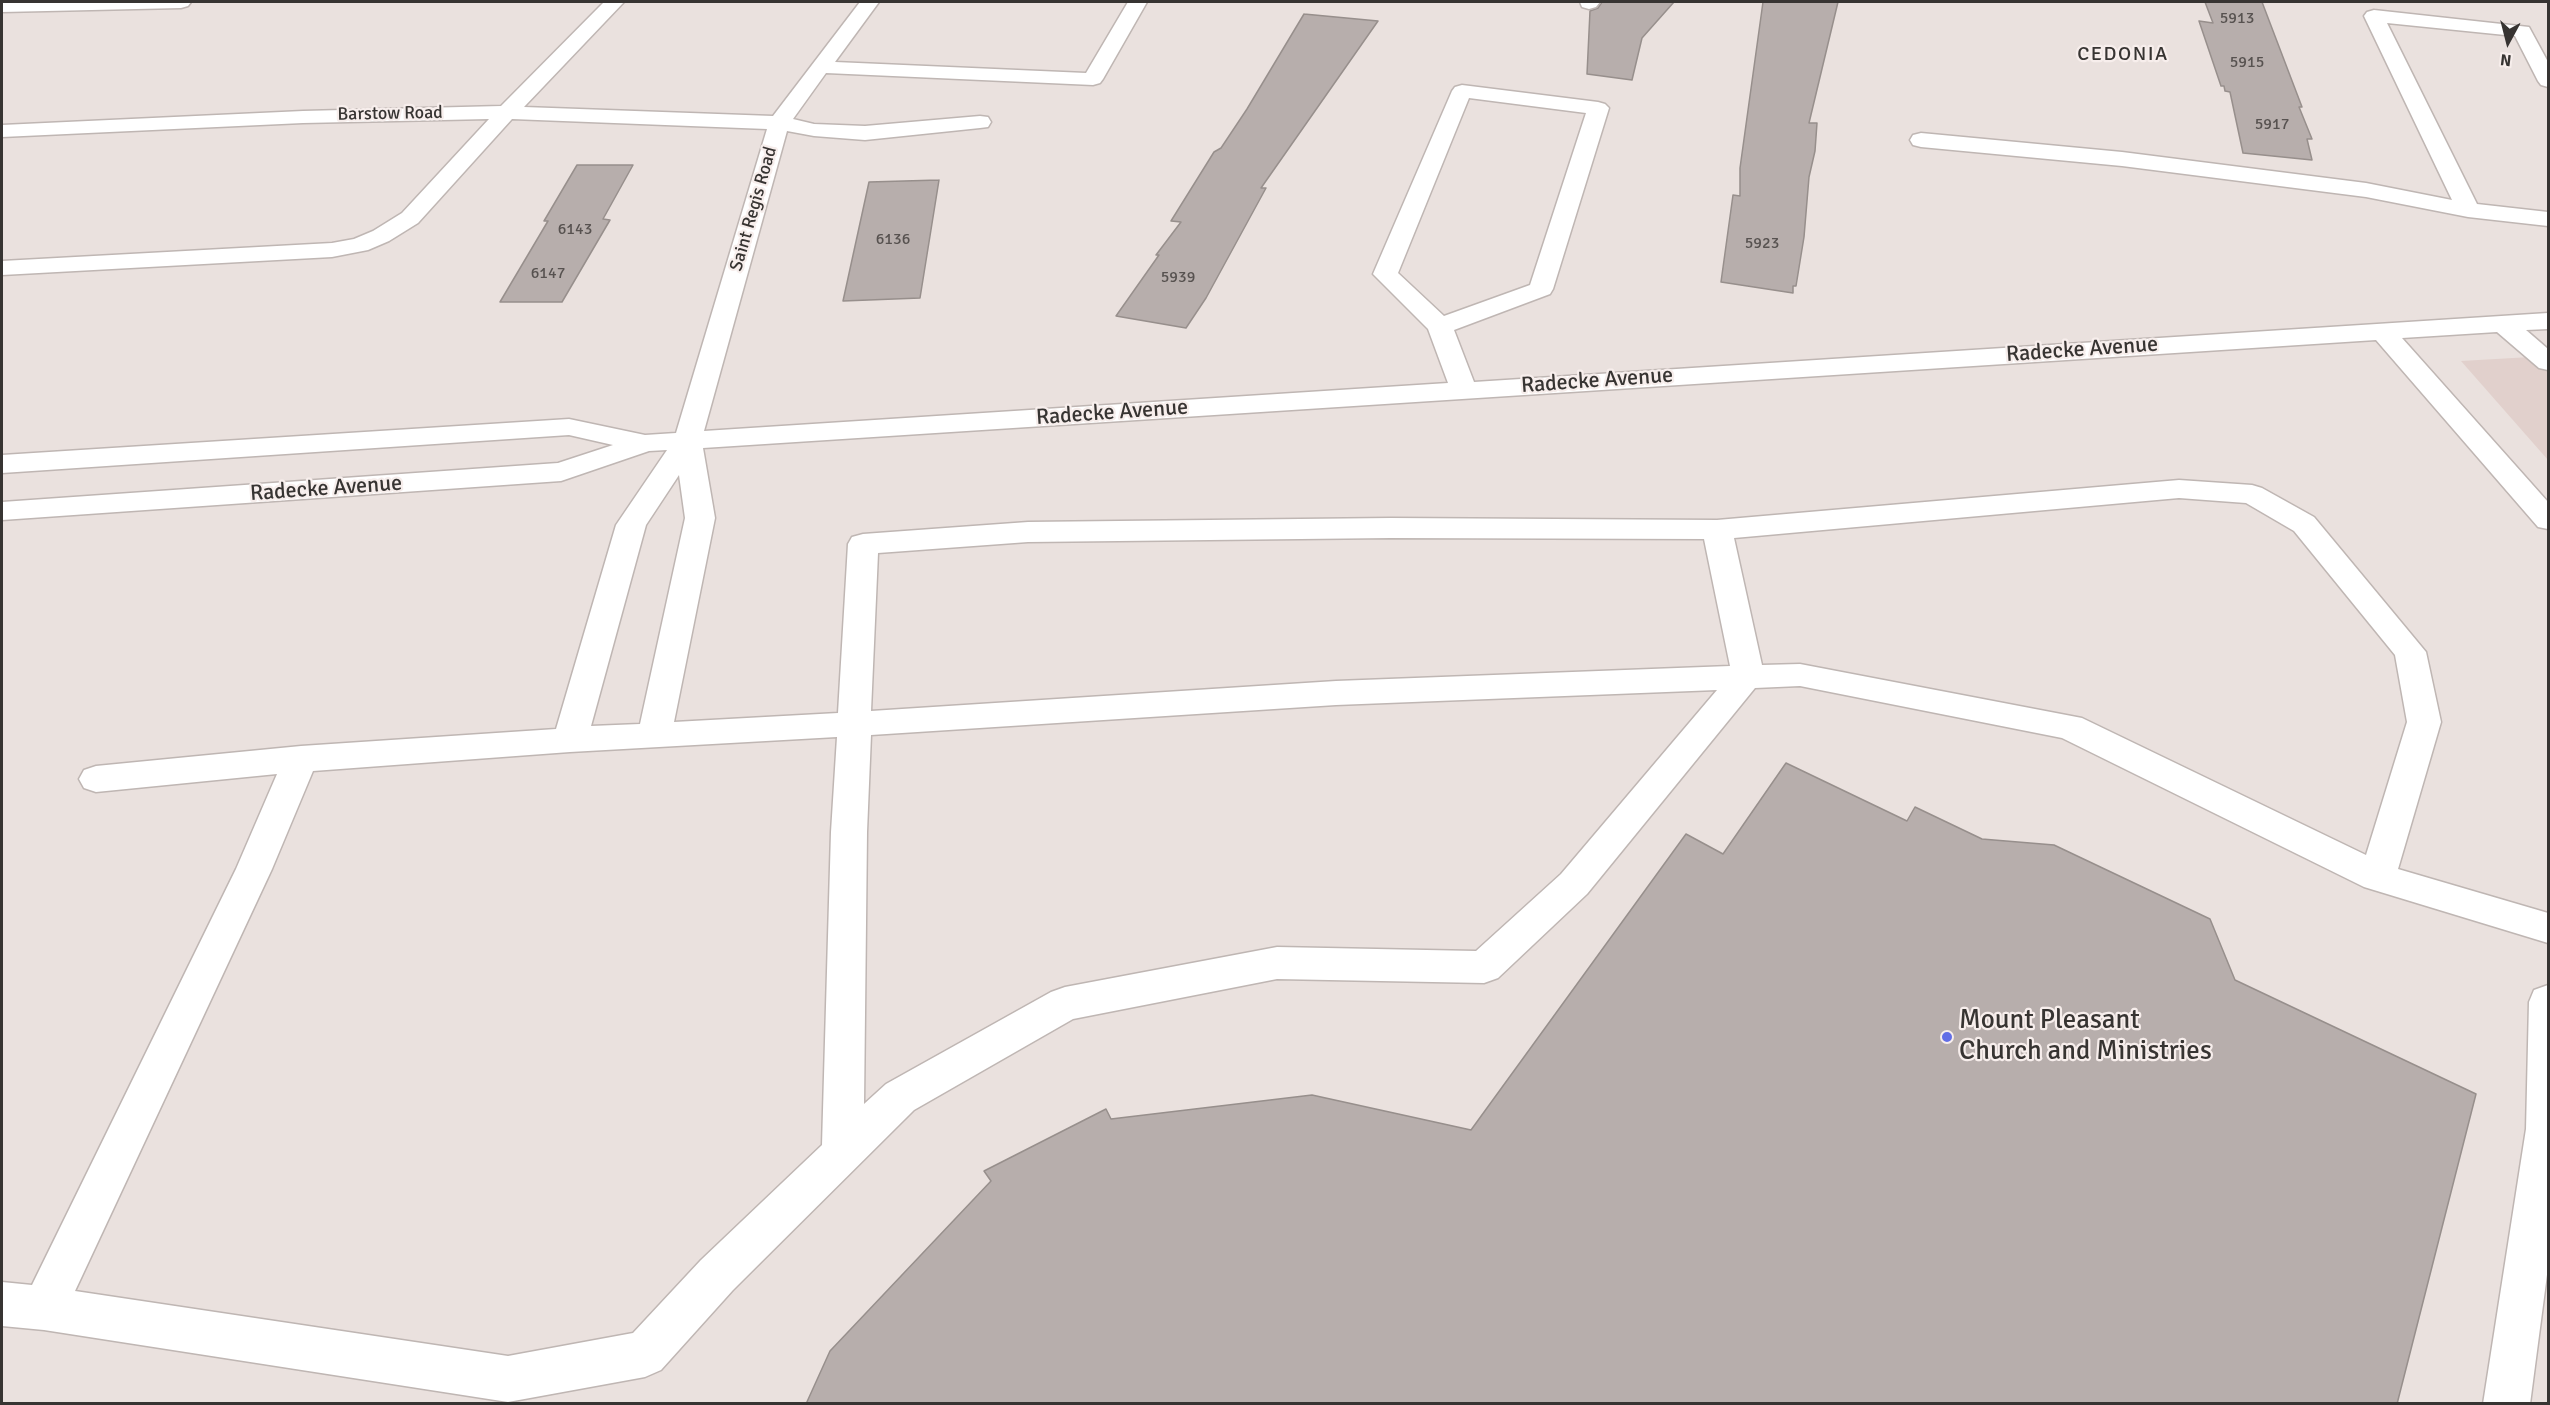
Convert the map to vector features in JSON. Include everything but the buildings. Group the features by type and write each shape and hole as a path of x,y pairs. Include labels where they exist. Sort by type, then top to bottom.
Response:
{"street":[{"path":"2,6 181,2"},
{"path":"2,268 332,250 360,245 381,236 410,218 507,112 614,2"},
{"name":"Saint Regis Road","path":"688,440 778,123 869,2"},
{"path":"820,67 1093,79 1137,2"},
{"path":"2468,210 2374,16 2522,31 2548,81"},
{"path":"1440,326 1541,289 1598,108 1462,91 1385,274 1440,326 1464,390"},
{"name":"Barstow Road","path":"2,132 303,117 507,112 778,123 814,130 865,133 980,122"},
{"path":"1921,140 2122,159 2366,190 2545,222"},
{"name":"Radecke Avenue","path":"2,511 561,472 646,443 2548,321"},
{"path":"2503,324 2548,362"},
{"path":"2382,331 2511,474 2548,520"},
{"name":"Radecke Avenue","path":"2,464 569,427 646,443"},
{"path":"654,736 700,518 688,440"},
{"path":"570,740 631,525 688,440"},
{"path":"843,1152 849,832 863,544 1028,532 1391,528 1717,530 2180,489 2252,494 2304,524 2410,652 2424,722 2377,877"},
{"path":"1717,530 1748,675"},
{"path":"2,1304 44,1308 508,1379 645,1354 717,1275 900,1097 1065,1004 1277,963 1484,967 1574,884 1748,675"},
{"path":"96,779 301,759 570,740 1050,713 1358,692 1748,675 1800,675 2070,727 2377,877 2548,928"},
{"path":"44,1308 254,869 301,759"},
{"path":"2506,1404 2547,1129 2548,1002"}],"shaded area":[{"path":"2548,356 2548,460 2461,361"}],"place":[{"name":"Mount Pleasant Church and Ministries","path":"1947,1037"}],"district":[{"name":"CEDONIA","path":"2123,55"}]}
